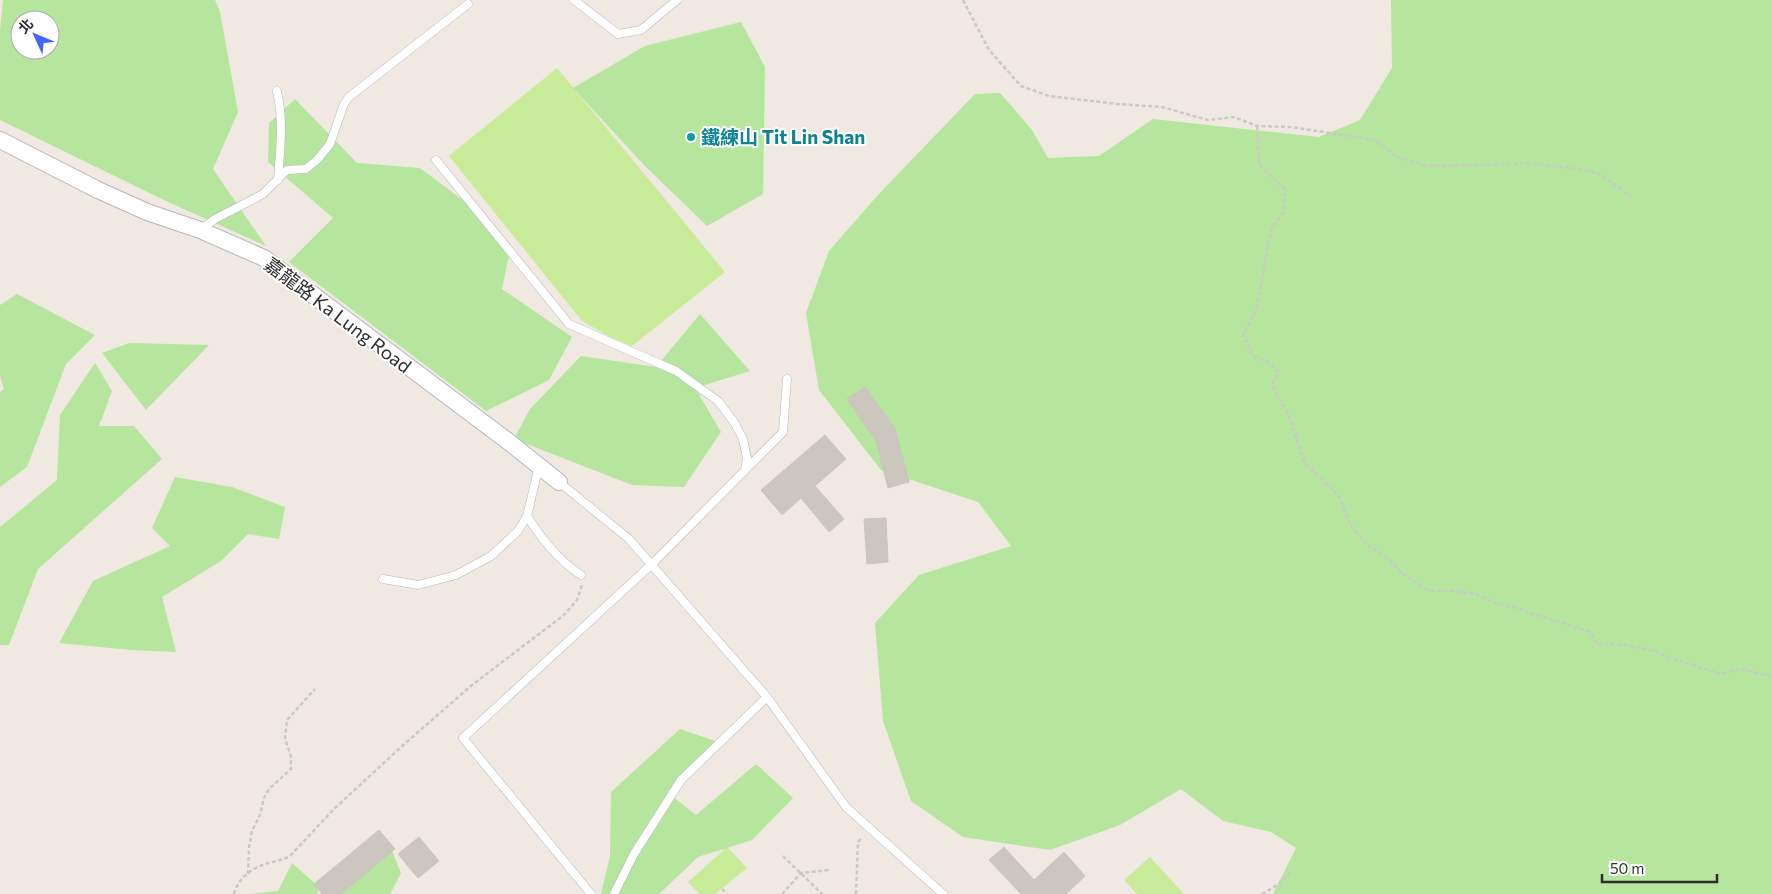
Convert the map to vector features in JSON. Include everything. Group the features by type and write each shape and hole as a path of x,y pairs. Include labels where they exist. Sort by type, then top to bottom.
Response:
{"street":[{"name":"嘉龍路 Ka Lung Road","path":"0,140 146,212 200,230 264,258 509,442 559,482"}],"lane":[{"path":"574,0 618,34 641,30 677,0"},
{"path":"200,230 215,219 263,194 287,170 306,168 318,159 330,144 344,104 468,4"},
{"path":"277,91 280,101 281,144 278,180"},
{"path":"436,160 569,324 676,371 718,401 734,422 743,439 746,458 745,471"},
{"path":"591,894 464,738 652,564 783,432 788,379"},
{"path":"383,579 418,585 456,575 491,556 518,531 526,516 539,466"},
{"name":"嘉龍路 Ka Lung Road","path":"559,482 630,539 767,697 846,807 943,894"},
{"path":"526,516 547,546 568,566 581,575"},
{"path":"614,894 634,854 681,780 767,697"}],"path":[{"path":"964,0 989,50 1021,86 1049,96 1108,104 1162,107 1208,120 1234,117 1258,126 1291,127 1375,140 1397,157 1428,166 1527,163 1578,169 1600,174 1631,197"},
{"path":"1258,126 1259,165 1285,189 1284,212 1271,229 1256,311 1243,335 1253,356 1269,362 1278,371 1273,382 1274,390 1288,413 1305,463 1339,496 1351,526 1364,540 1389,559 1403,574 1429,591 1455,591 1476,594 1497,604 1518,608 1591,632 1596,644 1628,644 1721,674 1740,669 1772,676"},
{"path":"234,894 239,881 260,865 282,861 290,856 334,809 415,735 472,685 564,615 577,600 582,587 581,575"},
{"path":"248,874 249,847 252,831 260,814 264,798 269,790 291,769 291,757 285,738 287,720 314,689"},
{"path":"856,894 858,842 870,828"},
{"path":"783,856 822,894"},
{"path":"782,894 801,874 829,870"},
{"path":"1262,894 1279,884 1292,870"},
{"path":"722,889 727,894"}],"green space":[{"path":"3,0 215,0 220,12 238,112 213,169 266,246 166,201 0,120 0,31"},
{"path":"1391,0 1772,0 1772,894 1273,894 1296,848 1271,832 1223,821 1181,789 1120,825 1050,850 963,837 911,801 883,721 875,623 919,575 1011,546 978,502 881,470 819,390 806,313 829,251 877,196 975,94 1000,93 1032,130 1048,158 1099,156 1153,119 1319,137 1360,120 1392,68"},
{"path":"741,22 765,67 763,194 707,226 645,166 573,88 645,46"},
{"path":"557,68 725,272 632,346 612,338 582,321 449,156"},
{"path":"295,99 357,163 420,168 464,201 511,245 502,289 572,337 549,380 486,411 289,262 333,218 268,162 269,123"},
{"path":"17,294 95,335 66,364 27,467 0,487 0,392 4,389 0,376 0,305"},
{"path":"700,314 750,371 695,388 721,432 684,487 632,485 514,439 530,409 581,356 656,367"},
{"path":"129,343 209,345 146,410 102,353"},
{"path":"95,363 112,391 99,426 134,426 162,459 38,569 9,645 0,645 0,527 57,480 60,415"},
{"path":"175,477 232,487 285,507 279,539 248,534 221,561 162,597 176,652 59,643 93,581 170,546 152,528"},
{"path":"680,729 715,741 667,792 696,815 756,764 793,798 752,840 698,857 659,894 601,894 610,856 611,792"},
{"path":"727,847 747,868 715,894 700,894 688,882"},
{"path":"392,851 401,873 390,894 338,894"},
{"path":"1150,857 1184,894 1137,894 1124,880"},
{"path":"292,863 319,887 317,894 250,894 278,891"}],"building":[{"path":"865,387 895,429 909,482 888,488 876,441 847,399"},
{"path":"825,435 846,459 815,486 844,519 829,532 801,498 782,515 761,490"},
{"path":"886,518 888,562 867,564 864,519"},
{"path":"379,830 395,849 341,894 322,894 314,884"},
{"path":"419,837 439,861 418,878 398,854"},
{"path":"1004,847 1034,880 1064,852 1085,876 1066,894 1021,894 989,860"}],"place":[{"name":"鐵練山 Tit Lin Shan","path":"691,137"}]}
